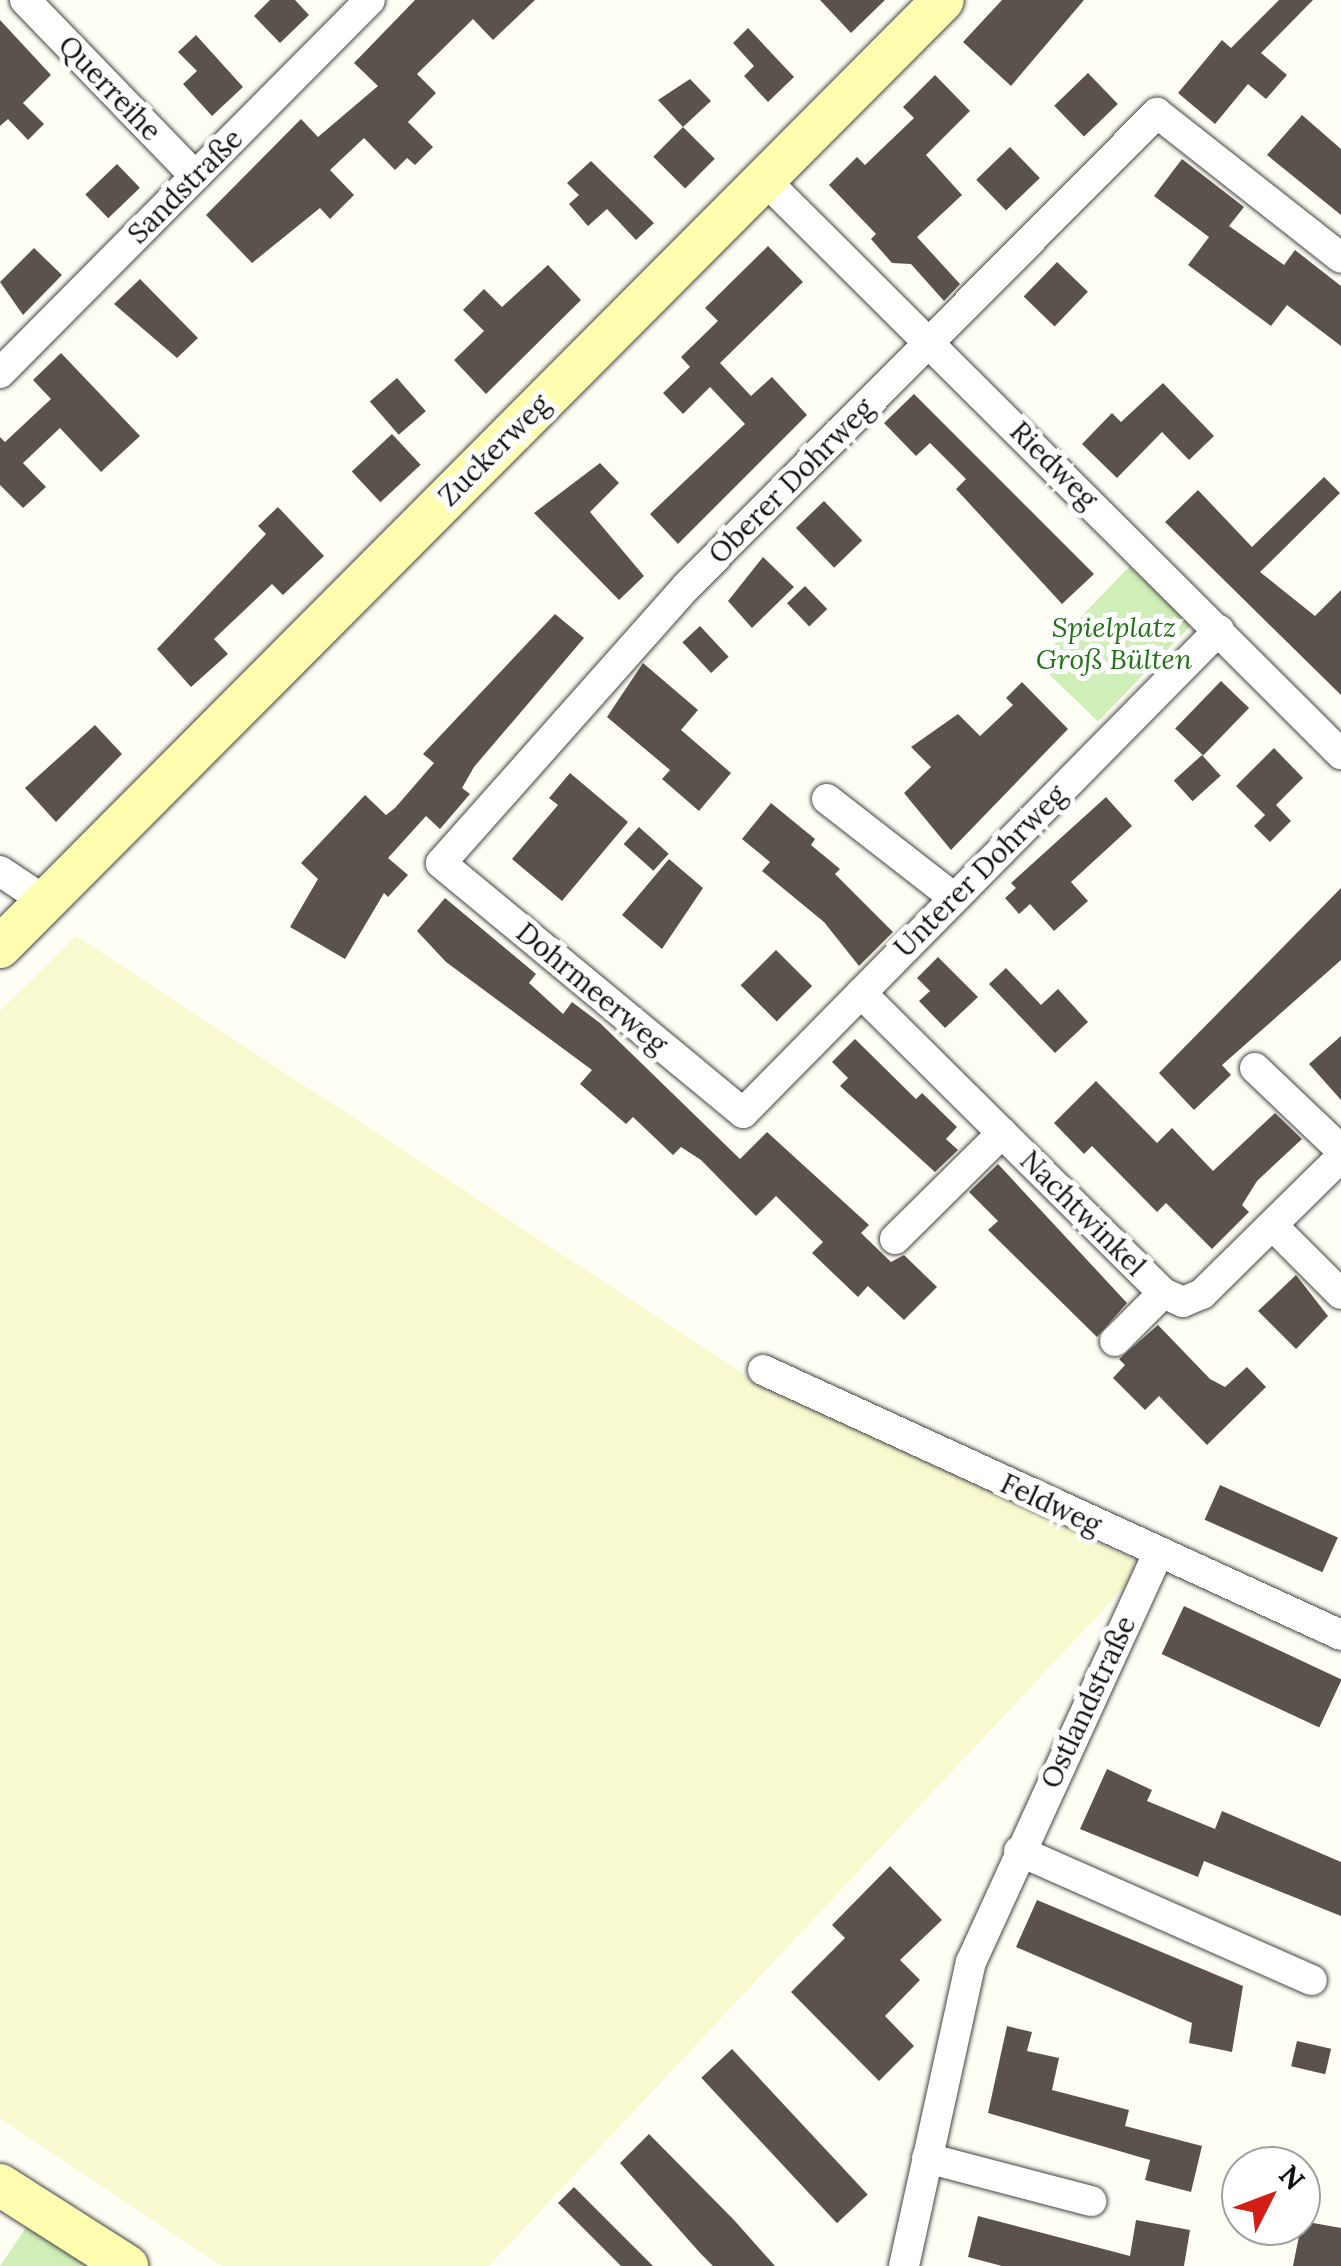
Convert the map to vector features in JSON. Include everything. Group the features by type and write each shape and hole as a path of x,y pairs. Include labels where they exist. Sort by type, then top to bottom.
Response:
{"street":[{"name":"Querreihe","path":"24,0 195,176"},
{"name":"Sandstraße","path":"0,374 370,0"},
{"name":"Zuckerweg","path":"0,947 943,0"},
{"name":"Oberer Dohrweg","path":"441,863 686,586 1157,113 1341,258"},
{"name":"Riedweg","path":"764,179 1341,754"},
{"name":"Unterer Dohrweg","path":"743,1113 1219,630"},
{"path":"827,799 953,898"},
{"name":"Dohrmeerweg","path":"441,863 743,1113"},
{"path":"0,872 45,901"},
{"name":"Nachtwinkel","path":"861,993 1164,1293 1183,1302 1202,1294 1341,1154 1255,1068"},
{"name":"Nachtwinkel","path":"895,1240 1002,1134"},
{"path":"1273,1226 1341,1294"},
{"name":"Nachtwinkel","path":"1115,1341 1164,1293"},
{"name":"Feldweg","path":"763,1370 1341,1635"},
{"name":"Ostlandstraße","path":"904,2266 970,1962 1158,1553"},
{"path":"1019,1852 1312,1980"},
{"path":"927,2158 1091,2201"},
{"path":"0,2184 127,2266"}],"green space":[{"name":"Spielplatz Groß Bülten","path":"1130,566 1191,625 1098,721 1037,662"},
{"path":"76,936 747,1376 1145,1565 489,2266 222,2266 0,2118 0,1011"},
{"path":"28,2225 94,2266 0,2266"}],"building":[{"path":"270,0 295,0 309,15 280,43 254,16"},
{"path":"415,0 535,0 493,40 473,19 417,74 436,93 408,122 433,147 415,165 407,158 395,170 364,138 330,170 354,195 330,219 320,208 252,263 206,215 301,119 318,137 378,86 354,63"},
{"path":"820,0 885,0 851,33"},
{"path":"1002,0 1084,0 1011,86 963,42"},
{"path":"1279,0 1313,0 1261,53 1287,75 1266,99 1248,84 1215,124 1178,93 1222,40 1231,48"},
{"path":"0,20 51,75 23,103 44,124 28,140 8,119 0,126"},
{"path":"748,28 794,77 768,102 744,76 754,66 733,43"},
{"path":"196,35 243,87 212,116 183,84 197,71 178,52"},
{"path":"1088,73 1118,104 1084,137 1054,106"},
{"path":"935,75 970,111 926,155 962,195 917,237 960,284 944,301 911,264 892,263 871,239 876,234 829,185 857,157 865,165 914,118 903,107"},
{"path":"690,79 711,101 683,127 658,100"},
{"path":"1302,115 1341,149 1341,215 1267,155"},
{"path":"683,127 715,159 685,189 653,157"},
{"path":"1010,147 1040,178 1006,211 976,180"},
{"path":"1182,159 1244,207 1229,226 1284,265 1295,250 1341,286 1341,346 1287,305 1271,326 1188,265 1209,237 1154,196"},
{"path":"591,161 654,223 636,240 607,209 588,226 569,204 579,195 567,183"},
{"path":"117,164 140,188 108,218 85,195"},
{"path":"768,246 803,282 720,363 751,396 772,377 807,415 678,544 650,514 745,424 710,387 683,414 663,393 690,367 681,357 718,321 705,308"},
{"path":"34,248 62,275 23,315 0,282"},
{"path":"1057,262 1088,292 1055,326 1024,297"},
{"path":"548,265 581,300 486,394 454,360 484,331 463,310 484,289 502,307"},
{"path":"140,279 198,338 177,358 114,304"},
{"path":"61,353 140,436 101,472 60,428 23,463 46,487 23,508 0,485 0,437 5,442 51,399 33,380"},
{"path":"397,378 426,411 399,435 370,402"},
{"path":"1163,383 1214,436 1189,460 1162,432 1117,478 1082,444 1112,413 1121,422"},
{"path":"914,394 1094,574 1062,604 956,489 966,479 930,443 916,456 884,423"},
{"path":"392,434 421,465 380,502 352,472"},
{"path":"600,463 619,483 590,512 644,576 619,600 534,513"},
{"path":"1324,477 1340,493 1260,572 1315,616 1341,590 1341,695 1165,522 1198,490 1252,547"},
{"path":"824,501 862,541 834,568 796,528"},
{"path":"278,507 324,556 283,595 272,584 214,639 228,654 191,687 157,649 266,534 258,526"},
{"path":"763,557 794,587 752,628 728,601"},
{"path":"805,586 827,609 809,626 787,603"},
{"path":"555,614 584,638 474,767 462,788 470,794 440,829 426,816 388,858 408,875 388,897 384,893 345,959 290,927 318,879 301,863 365,795 386,815 395,808 434,763 423,754"},
{"path":"700,626 729,657 711,673 682,642"},
{"path":"643,663 698,710 681,730 731,773 699,811 662,779 670,770 607,717"},
{"path":"1221,681 1249,708 1203,756 1175,728"},
{"path":"1022,682 1068,729 951,850 904,793 931,767 911,747 958,714 980,736 1013,705 1006,698"},
{"path":"95,725 122,754 56,822 25,788"},
{"path":"1274,748 1303,778 1276,805 1291,821 1270,842 1254,826 1265,815 1236,786"},
{"path":"1202,755 1221,776 1192,801 1174,780"},
{"path":"570,773 628,822 562,901 512,859 558,805 549,798"},
{"path":"1106,797 1132,826 1071,882 1088,901 1054,931 1030,904 1019,914 1005,898 1016,888 1011,883"},
{"path":"771,803 815,839 811,845 840,869 835,874 893,932 859,966 824,922 762,871 770,862 742,839"},
{"path":"639,827 669,854 653,871 624,844"},
{"path":"669,859 703,888 662,949 622,915"},
{"path":"1341,888 1341,960 1222,1065 1231,1075 1194,1110 1159,1073"},
{"path":"445,898 536,974 529,983 563,1014 572,1002 600,1023 740,1159 767,1132 869,1225 861,1233 891,1262 904,1255 937,1287 904,1320 868,1286 858,1297 812,1253 823,1242 776,1196 756,1216 701,1160 681,1147 673,1155 633,1117 626,1124 580,1084 592,1070 446,962 417,931"},
{"path":"776,950 812,986 777,1021 741,985"},
{"path":"938,957 978,997 945,1028 919,1001 930,991 917,978"},
{"path":"1006,968 1041,1005 1058,989 1088,1022 1055,1053 989,984"},
{"path":"1341,1036 1341,1100 1309,1064"},
{"path":"855,1039 916,1099 922,1093 957,1127 946,1139 958,1150 935,1172 840,1086 848,1078 832,1062"},
{"path":"1096,1081 1157,1143 1172,1128 1213,1171 1275,1113 1302,1139 1257,1181 1242,1205 1249,1212 1212,1249 1166,1203 1157,1212 1092,1146 1084,1154 1054,1123"},
{"path":"998,1164 1127,1303 1097,1337 988,1230 998,1221 969,1192"},
{"path":"1296,1275 1328,1316 1296,1349 1258,1311"},
{"path":"1158,1325 1210,1379 1225,1387 1247,1367 1266,1387 1207,1445 1159,1396 1145,1410 1113,1378 1125,1365 1119,1359"},
{"path":"1220,1485 1338,1537 1322,1572 1205,1520"},
{"path":"1184,1606 1341,1679 1319,1728 1162,1654"},
{"path":"1107,1769 1152,1790 1147,1801 1215,1829 1222,1811 1341,1862 1341,1916 1204,1861 1198,1877 1080,1829"},
{"path":"890,1866 942,1920 900,1960 920,1980 885,2016 914,2046 879,2081 791,1992 845,1938 832,1925"},
{"path":"1037,1900 1243,1986 1232,2052 1189,2043 1192,2023 1016,1947"},
{"path":"1007,2026 1032,2032 1027,2051 1059,2058 1052,2090 1129,2110 1125,2126 1202,2146 1191,2192 1145,2180 1150,2160 988,2113"},
{"path":"1297,2041 1331,2049 1325,2074 1291,2066"},
{"path":"732,2049 868,2195 837,2223 701,2078"},
{"path":"649,2134 775,2266 713,2266 701,2254 620,2163"},
{"path":"574,2187 653,2266 621,2266 558,2203"},
{"path":"978,2216 1130,2256 1136,2220 1190,2230 1184,2266 1002,2266 968,2257"},
{"path":"1321,2224 1341,2228 1341,2266 1293,2266 1297,2246 1321,2246"}]}
